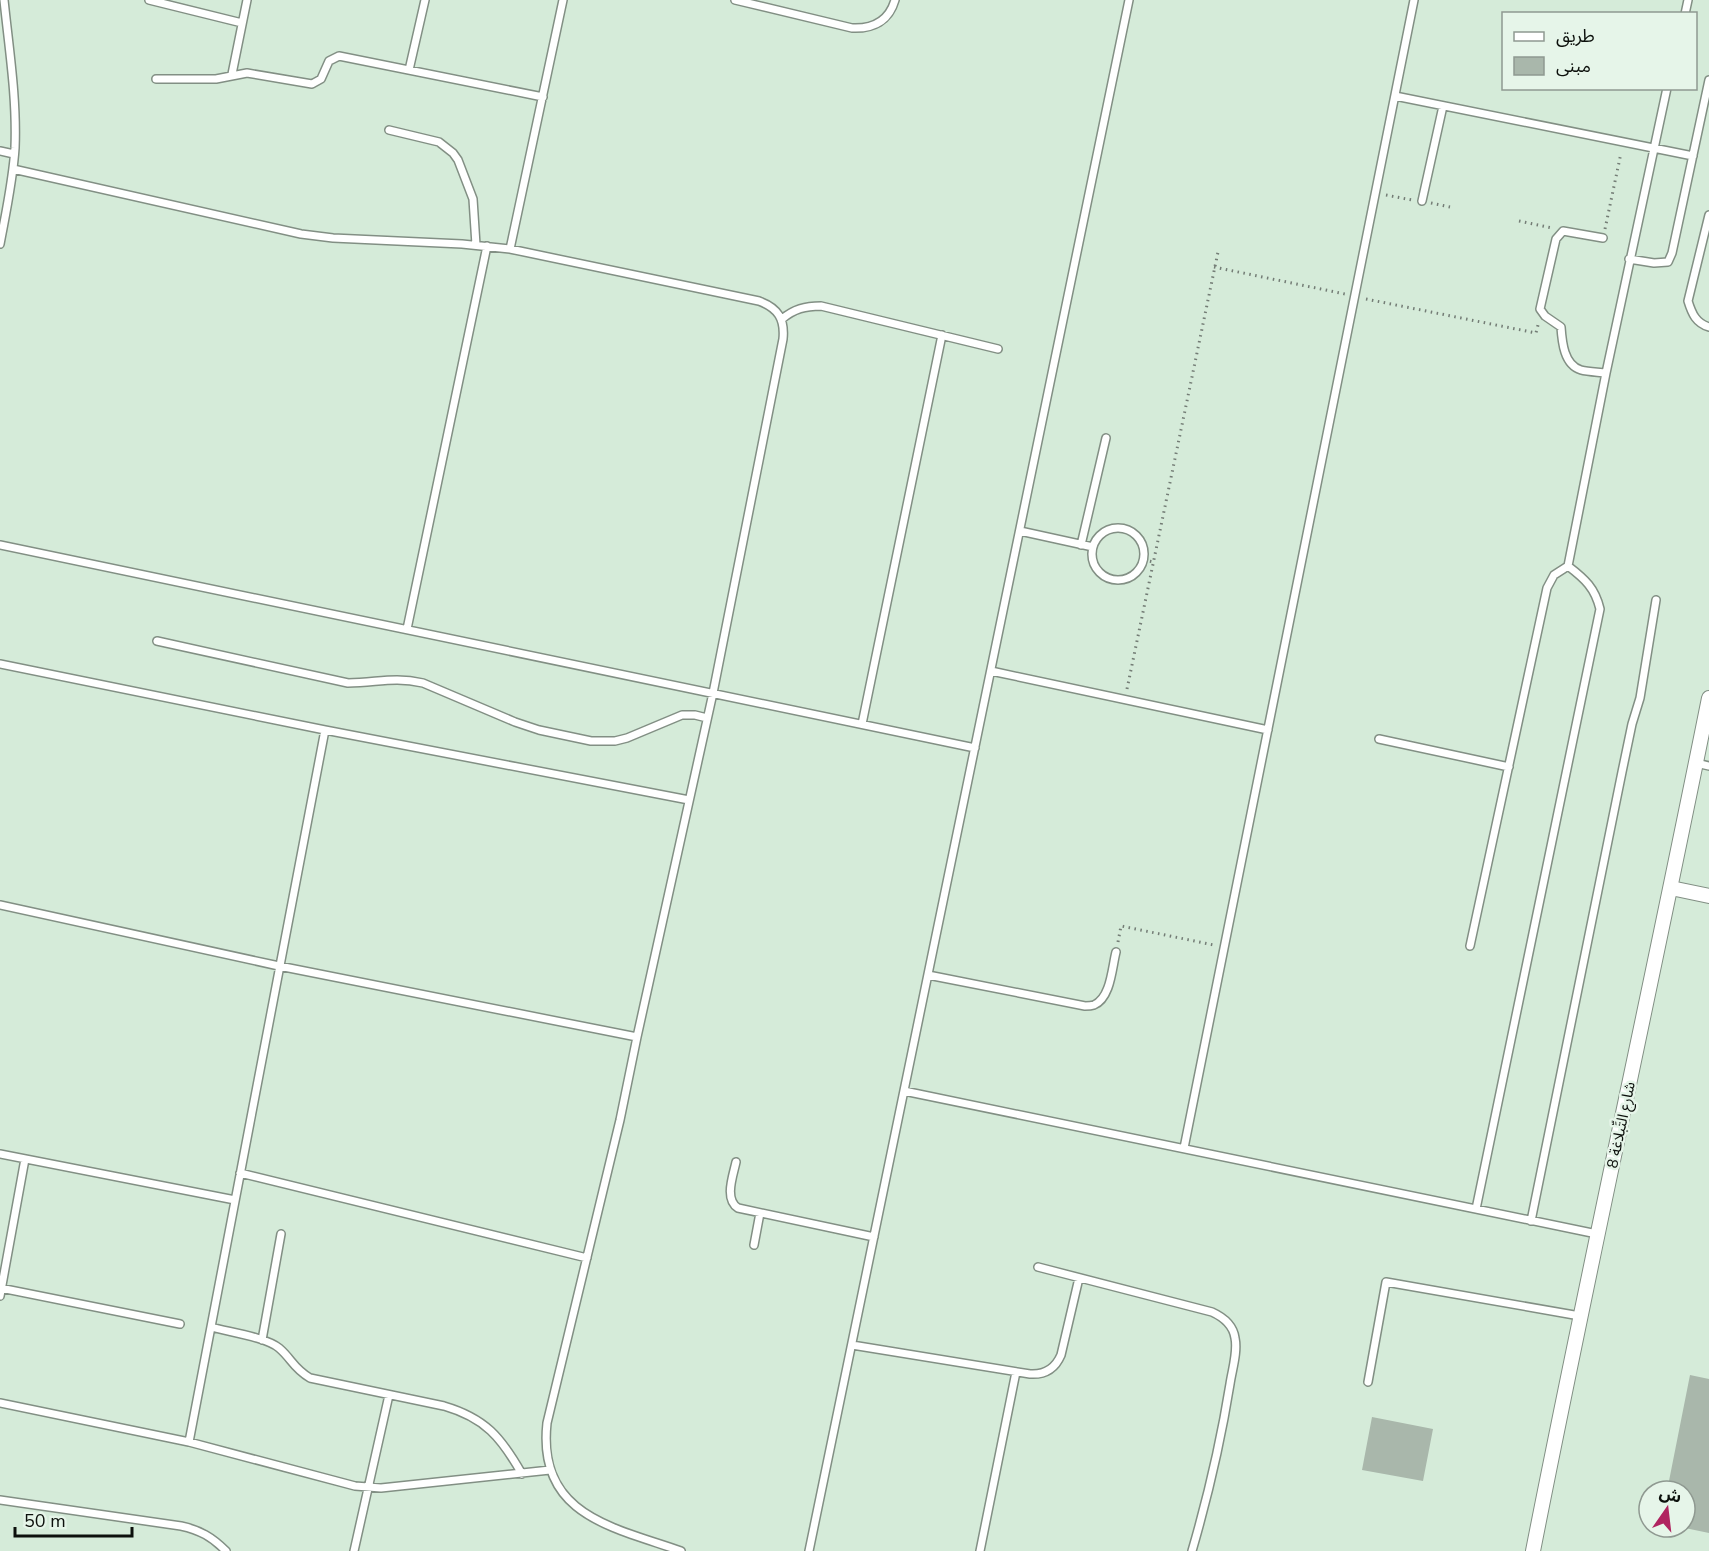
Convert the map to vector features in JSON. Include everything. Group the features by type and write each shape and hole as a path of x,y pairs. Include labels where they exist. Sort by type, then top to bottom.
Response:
{"street":[{"name":"شارع التِّبلاغة 8","path":"1533,1551 1597,1234 1671,888 1702,765 1709,698"},
{"path":"1671,888 1709,896"}],"lane":[{"path":"0,244 14,154 14,97 4,0"},
{"path":"149,0 242,23"},
{"path":"232,75 247,0"},
{"path":"410,70 425,0"},
{"path":"510,249 564,0"},
{"path":"735,0 852,28 864,28 876,25 885,18 895,0"},
{"path":"809,1551 1129,0"},
{"path":"1184,1148 1414,0"},
{"path":"156,79 216,79 247,73 312,84 321,79 329,61 339,56 543,97"},
{"path":"1629,259 1654,263 1668,262 1672,253 1709,80"},
{"path":"1470,946 1547,588 1554,575 1568,566 1629,259 1667,90"},
{"path":"1395,96 1693,156"},
{"path":"1422,201 1443,106"},
{"path":"389,130 439,142 453,153 473,199 476,245"},
{"path":"0,151 14,154"},
{"path":"13,169 301,234 510,249 759,302 768,305 782,319 783,339 713,693 636,1037 620,1120 545,1439 550,1470 565,1497 576,1508 602,1523 681,1551"},
{"path":"1709,215 1688,302 1699,323 1709,327"},
{"path":"1603,238 1563,231 1556,239 1540,309 1545,316 1561,327 1568,360 1579,369 1606,373"},
{"path":"407,630 487,246"},
{"path":"782,319 804,307 821,306 998,349"},
{"path":"862,724 942,335"},
{"path":"1081,545 1106,438"},
{"path":"1119,527 1130,530 1139,538 1144,548 1144,560 1139,570 1130,577 1118,580 1107,577 1098,570 1093,559 1093,547 1098,537 1107,530 1119,527"},
{"path":"1020,531 1093,547"},
{"path":"0,545 975,748"},
{"path":"1476,1209 1600,609 1597,596 1582,577 1568,566"},
{"path":"1531,1221 1622,772 1641,691 1656,600"},
{"path":"157,641 348,683 384,679 411,680 515,722 579,740 603,742 627,738 682,715 707,718"},
{"path":"0,664 325,730 689,800"},
{"path":"990,671 1268,729"},
{"path":"189,1442 325,730"},
{"path":"1379,739 1509,767"},
{"path":"0,905 279,966 636,1037"},
{"path":"928,975 1085,1006 1096,1005 1107,990 1116,952"},
{"path":"904,1091 1597,1234"},
{"path":"0,1154 235,1200"},
{"path":"0,1296 25,1159"},
{"path":"736,1162 730,1195 731,1203 738,1208 874,1237"},
{"path":"240,1173 587,1258"},
{"path":"754,1245 760,1213"},
{"path":"262,1340 281,1234"},
{"path":"1038,1267 1212,1312 1228,1322 1233,1330 1236,1340 1227,1404 1212,1476 1192,1551"},
{"path":"852,1345 1016,1372 1038,1375 1045,1373 1058,1362 1079,1278"},
{"path":"1368,1382 1386,1282 1580,1316"},
{"path":"1,1288 180,1324"},
{"path":"210,1327 262,1340 279,1348 301,1373 310,1378 444,1406 474,1417 499,1437 522,1473"},
{"path":"980,1551 1016,1372"},
{"path":"354,1551 389,1395"},
{"path":"0,1403 189,1442 340,1483 368,1488 550,1470"},
{"path":"0,1500 196,1529 209,1536 226,1551"}],"path":[{"path":"1603,238 1624,142"},
{"path":"1519,221 1563,231"},
{"path":"1125,699 1218,252"},
{"path":"1214,267 1536,333 1540,309"},
{"path":"1144,560 1154,562"},
{"path":"1116,952 1121,926 1225,947"}],"shaded area":[{"path":"0,0 1709,0 1709,1551 0,1551"}],"building":[{"path":"1690,1375 1709,1379 1709,1533 1697,1530 1697,1479 1669,1479"},
{"path":"1372,1417 1433,1429 1423,1481 1362,1470"}]}
